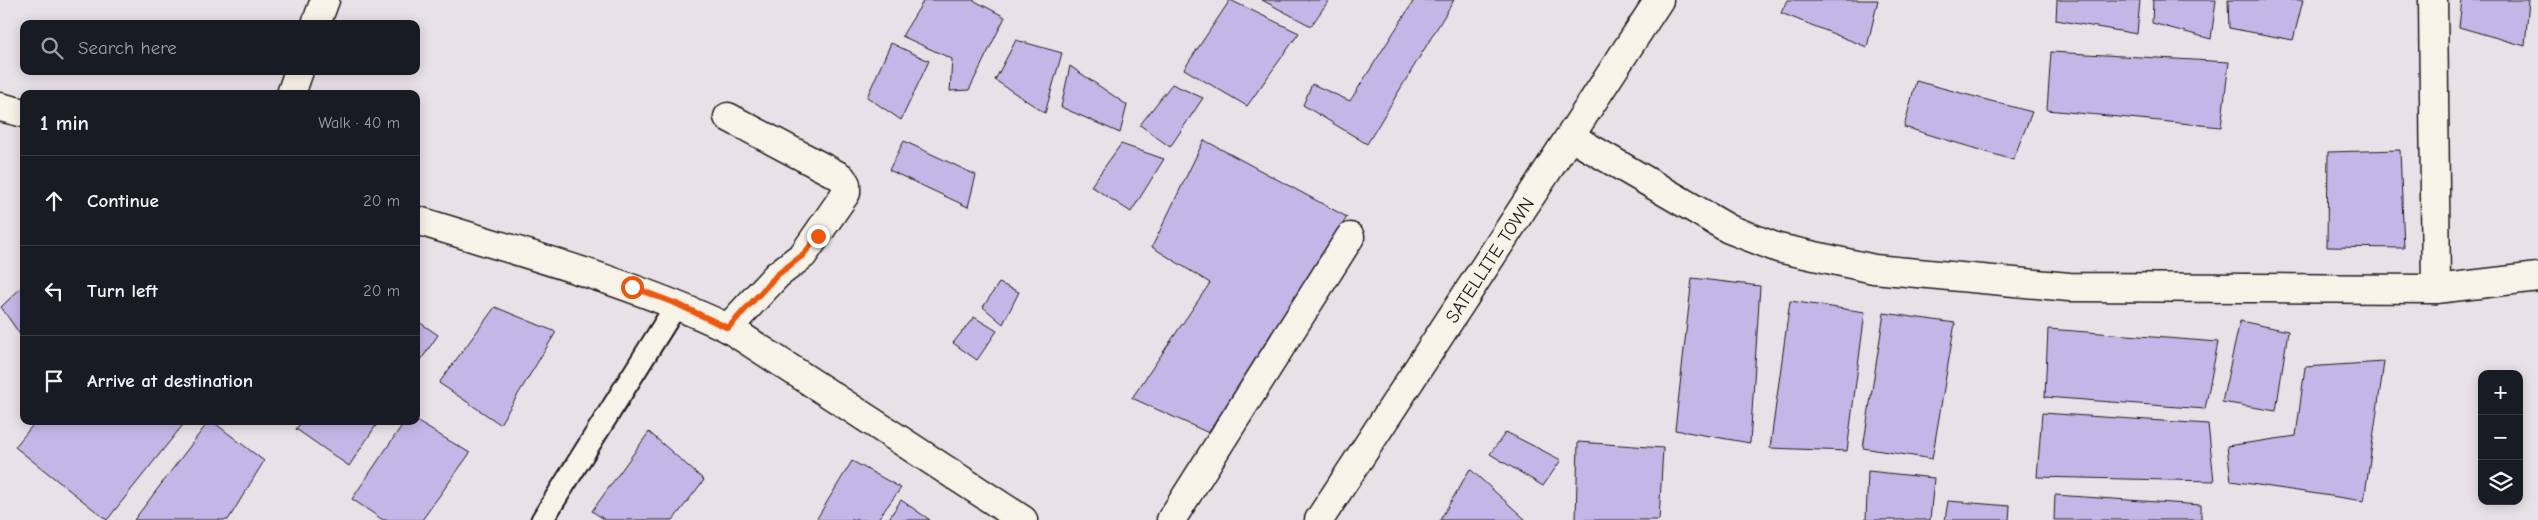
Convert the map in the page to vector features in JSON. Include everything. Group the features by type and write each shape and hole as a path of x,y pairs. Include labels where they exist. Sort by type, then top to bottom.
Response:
{"street":[{"path":"318,20 325,0"},
{"name":"SATELLITE TOWN","path":"1319,520 1659,0"},
{"path":"2434,0 2436,289"},
{"path":"292,90 298,75"},
{"path":"0,107 20,112"},
{"path":"728,117 841,177 846,184 846,194 803,255 777,275 728,328"},
{"path":"1570,137 1729,229 1778,248 1874,269 2069,286 2436,289 2538,277"},
{"path":"420,221 632,287 677,304 728,328 1023,520"},
{"path":"1171,520 1350,238"}],"lane":[{"path":"542,520 677,304"}],"building":[{"path":"924,0 973,0 1005,17 969,90 950,91 952,59 902,36"},
{"path":"1230,0 1299,33 1247,106 1184,69"},
{"path":"1262,0 1329,0 1311,26"},
{"path":"1409,0 1454,0 1367,144 1303,105 1312,84 1350,101 1413,2"},
{"path":"1787,0 1878,0 1867,47 1781,13"},
{"path":"2057,0 2140,0 2137,34 2056,20"},
{"path":"2153,0 2216,0 2211,39 2152,23"},
{"path":"2228,0 2303,0 2293,40 2229,28"},
{"path":"2462,0 2529,0 2525,46 2459,27"},
{"path":"1016,40 1062,53 1045,113 995,80"},
{"path":"891,43 929,61 901,120 867,97"},
{"path":"2051,52 2229,62 2221,127 2047,110"},
{"path":"1070,66 1127,105 1120,133 1061,107"},
{"path":"1916,81 2032,112 2013,160 1904,127"},
{"path":"1172,84 1203,98 1170,147 1140,125"},
{"path":"1204,140 1347,217 1211,434 1132,398 1210,283 1152,247"},
{"path":"904,141 976,175 968,207 889,170"},
{"path":"1121,144 1164,159 1131,212 1091,186"},
{"path":"2400,150 2404,248 2327,247 2328,152"},
{"path":"1692,278 1760,286 1750,443 1675,430"},
{"path":"999,283 1019,292 1003,324 983,307"},
{"path":"20,289 20,334 1,307"},
{"path":"1790,301 1865,312 1847,451 1770,448"},
{"path":"495,307 556,332 500,424 439,383"},
{"path":"1884,313 1955,323 1932,459 1863,448"},
{"path":"974,317 997,331 977,360 953,343"},
{"path":"2240,321 2288,331 2276,411 2222,402"},
{"path":"420,323 438,335 420,361"},
{"path":"2048,329 2218,342 2205,409 2045,397"},
{"path":"2384,362 2364,501 2231,481 2227,446 2296,436 2305,367"},
{"path":"2042,413 2208,424 2214,481 2037,477"},
{"path":"420,423 470,453 422,520 383,520 352,499 402,425 420,425"},
{"path":"33,425 183,425 107,520 15,447"},
{"path":"206,425 217,425 264,461 228,520 134,520"},
{"path":"299,425 376,425 349,466 296,429"},
{"path":"649,432 704,480 673,520 605,520 592,511"},
{"path":"1506,432 1561,460 1543,486 1490,454"},
{"path":"1578,442 1663,448 1659,520 1576,520"},
{"path":"852,461 901,488 877,520 816,520"},
{"path":"1470,469 1526,520 1440,520"},
{"path":"1868,471 1934,478 1930,520 1866,520"},
{"path":"2055,495 2201,505 2201,520 2054,520"},
{"path":"901,500 930,520 888,520"},
{"path":"1948,501 2010,506 2009,520 1945,520"}],"route":[{"path":"632,287 677,304 728,328 777,275 803,255 818,236"}]}
